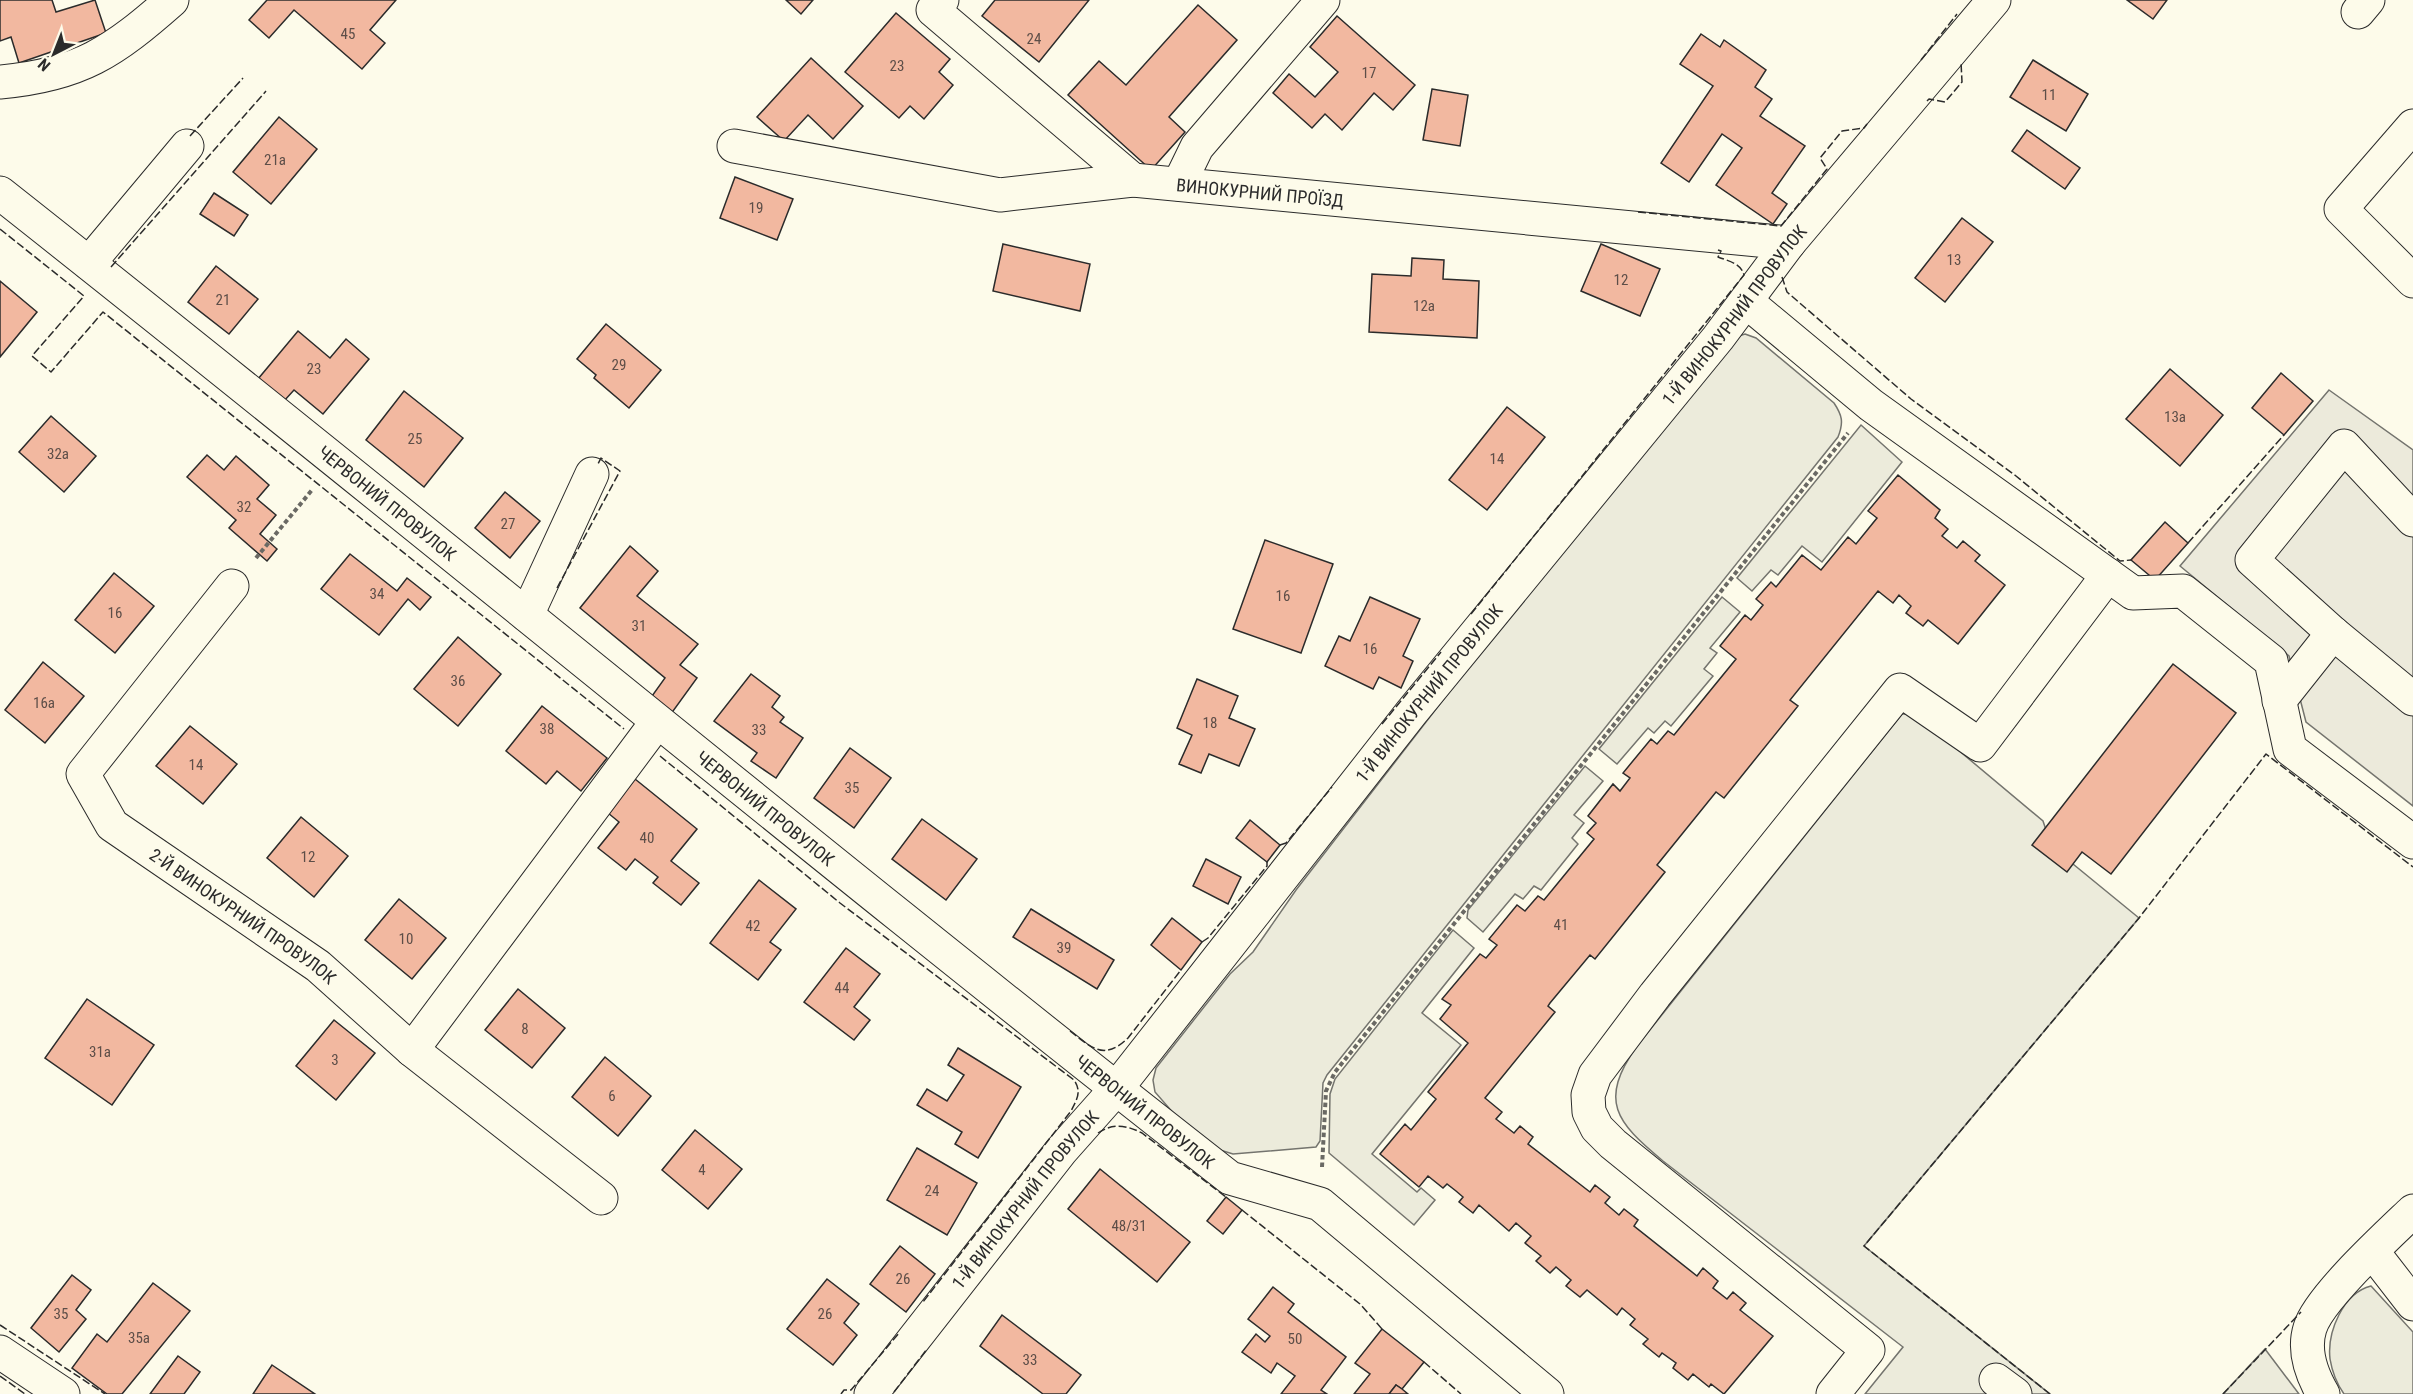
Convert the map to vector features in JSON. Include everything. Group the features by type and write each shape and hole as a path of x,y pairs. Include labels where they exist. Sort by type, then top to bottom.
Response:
{"street":[{"path":"0,82 25,80 86,63 113,49 172,0"},
{"path":"942,0 933,10 1132,180"},
{"path":"1179,184 1197,147 1323,0"},
{"name":"1-Й ВИНОКУРНИЙ ПРОВУЛОК","path":"871,1394 1061,1151 1116,1089 1412,713 1747,302 1789,243 1994,0"},
{"path":"2413,126 2341,209 2413,281"},
{"path":"89,263 186,146"},
{"name":"ВИНОКУРНИЙ ПРОЇЗД","path":"734,146 1000,195 1132,180 1789,243"},
{"name":"ЧЕРВОНИЙ ПРОВУЛОК","path":"0,193 527,615 657,722 1230,1178 1320,1204 1548,1394"},
{"path":"1747,302 1871,405 2133,593 2183,591 2271,661 2290,749 2413,842"},
{"path":"2413,520 2344,446 2252,560 2332,633 2413,699"},
{"path":"527,615 591,474"},
{"path":"1833,1394 1868,1350 1613,1144 1597,1128 1589,1112 1588,1095 1595,1075 1655,995 1900,690 1980,745 2108,575"},
{"name":"2-Й ВИНОКУРНИЙ ПРОВУЛОК","path":"232,586 83,774 112,825 318,966 412,1050 601,1198"},
{"path":"2279,701 2332,633"},
{"path":"412,1050 657,722"},
{"path":"2323,1394 2314,1379 2308,1352 2310,1328 2325,1302 2413,1211"},
{"path":"2372,1251 2413,1304"},
{"path":"0,1352 63,1394"}],"path":[{"path":"1320,1204 1326,1091 1335,1072 1871,405"},
{"path":"232,586 296,511 334,460"}],"shaded area":[{"path":"1745,334 1756,338 1834,403 1841,419 1838,437 1327,1075 1323,1083 1320,1141 1316,1147 1233,1154 1220,1150 1175,1115 1155,1092 1153,1080 1156,1068 1230,974 1253,952 1296,890 1570,536 1739,336"},
{"path":"2329,390 2413,450 2413,806 2306,722 2289,656 2180,566"},
{"path":"1861,425 1902,462 1822,562 1802,546 1778,575 1771,570 1752,591 1737,578"},
{"path":"1722,597 1740,612 1710,648 1717,653 1704,669 1713,676 1671,726 1665,721 1654,733 1648,728 1617,764 1599,749"},
{"path":"1902,714 1912,714 1920,718 2043,821 2049,839 2062,855 2139,918 1864,1246 2050,1394 2031,1394 1998,1368 1987,1394 1865,1394 1903,1347 1663,1161 1634,1134 1618,1110 1616,1096 1618,1082 1637,1046"},
{"path":"1585,766 1603,781 1574,815 1584,823 1572,838 1578,844 1541,890 1534,886 1523,899 1515,894 1483,932 1467,918 1468,910"},
{"path":"1453,930 1474,948 1422,1013 1461,1045 1372,1154 1417,1192 1421,1188 1435,1200 1414,1225 1329,1153 1330,1094 1335,1079"},
{"path":"2371,1286 2413,1332 2413,1394 2344,1394 2335,1377 2330,1359 2334,1326 2352,1297"},
{"path":"2265,1349 2299,1394 2223,1394"}],"building":[{"path":"0,0 52,0 56,12 95,0 106,33 19,63 11,37 0,41"},
{"path":"267,0 396,0 370,30 385,43 362,69 294,10 269,38 249,20"},
{"path":"786,0 813,0 801,14"},
{"path":"995,0 1089,0 1039,62 982,16"},
{"path":"2127,0 2167,0 2153,19"},
{"path":"1198,5 1237,40 1169,117 1185,132 1151,170 1068,95 1099,61 1126,85"},
{"path":"896,13 950,59 939,72 953,85 924,119 910,106 899,118 845,72"},
{"path":"1337,16 1415,85 1393,110 1374,93 1342,130 1325,114 1312,128 1273,93 1289,74 1315,97 1338,72 1310,47"},
{"path":"1701,34 1720,47 1724,40 1766,70 1755,87 1772,99 1760,116 1805,146 1772,193 1787,204 1773,224 1716,185 1742,148 1722,134 1689,182 1661,163 1713,86 1680,64"},
{"path":"811,58 863,106 833,139 808,115 784,141 757,117"},
{"path":"2033,60 2088,94 2066,131 2010,97"},
{"path":"1432,89 1468,95 1460,146 1423,140"},
{"path":"279,117 317,149 271,204 233,172"},
{"path":"2027,130 2080,168 2065,189 2012,151"},
{"path":"735,177 793,199 777,240 720,218"},
{"path":"214,193 248,215 234,236 200,214"},
{"path":"1962,218 1993,242 1945,302 1915,278"},
{"path":"1003,244 1090,264 1080,311 993,291"},
{"path":"1601,244 1660,269 1640,316 1581,291"},
{"path":"1412,258 1444,260 1443,279 1479,281 1477,338 1369,332 1372,274 1411,276"},
{"path":"216,266 258,299 229,334 188,302"},
{"path":"0,281 37,312 0,357"},
{"path":"606,324 661,370 629,408 594,378 596,375 577,359"},
{"path":"298,331 330,358 346,339 369,359 323,414 294,390 284,401 258,379"},
{"path":"2170,369 2223,415 2180,466 2126,419"},
{"path":"2281,373 2313,401 2284,435 2252,408"},
{"path":"404,391 463,438 424,487 366,440"},
{"path":"1507,407 1545,437 1487,510 1449,480"},
{"path":"51,416 96,456 64,492 19,452"},
{"path":"207,455 224,470 236,456 269,485 257,499 276,515 260,534 277,549 267,561 229,528 236,520 187,477"},
{"path":"1898,475 1940,510 1935,518 1948,529 1942,536 1957,548 1963,541 1980,555 1975,561 2005,585 1958,644 1928,620 1923,626 1906,613 1911,606 1899,595 1893,603 1878,591 1790,700 1798,706 1724,798 1716,792 1657,865 1665,872 1595,959 1590,955 1550,1003 1548,1006 1555,1012 1485,1098 1502,1112 1496,1119 1514,1133 1520,1126 1533,1137 1528,1144 1590,1192 1595,1185 1610,1197 1605,1203 1619,1215 1624,1209 1638,1220 1634,1226 1697,1276 1703,1268 1718,1281 1713,1288 1727,1299 1733,1292 1746,1303 1740,1310 1773,1336 1724,1394 1711,1384 1709,1387 1693,1374 1688,1380 1673,1368 1676,1363 1662,1353 1659,1357 1643,1344 1648,1339 1630,1325 1635,1319 1622,1308 1617,1315 1587,1290 1580,1297 1566,1286 1571,1280 1556,1267 1550,1273 1536,1261 1541,1256 1525,1243 1531,1236 1516,1223 1509,1231 1479,1205 1473,1213 1459,1202 1463,1197 1456,1191 1447,1184 1443,1188 1428,1176 1419,1187 1380,1154 1405,1124 1411,1130 1436,1099 1428,1092 1468,1043 1440,1019 1451,1005 1442,999 1480,954 1486,958 1497,945 1489,939 1517,905 1525,911 1538,896 1544,900 1594,839 1587,833 1596,823 1588,816 1613,784 1620,791 1630,778 1623,773 1651,739 1657,744 1668,731 1674,735 1736,659 1720,646 1745,615 1751,620 1763,605 1756,599 1771,582 1776,587 1802,555 1821,570 1848,537 1856,544 1877,518 1868,511"},
{"path":"505,492 540,521 510,558 475,528"},
{"path":"2165,522 2188,543 2155,580 2131,560"},
{"path":"1265,540 1333,564 1301,653 1233,629"},
{"path":"630,546 658,571 637,596 698,644 680,665 697,678 668,718 647,703 665,678 580,608"},
{"path":"350,554 397,591 407,578 431,597 420,610 408,599 379,635 321,589"},
{"path":"114,573 154,606 115,653 75,620"},
{"path":"1370,597 1420,619 1403,656 1413,661 1401,688 1379,677 1373,689 1325,666 1339,636 1350,641"},
{"path":"458,637 501,674 458,726 414,689"},
{"path":"43,662 84,696 45,743 5,710"},
{"path":"2173,664 2236,713 2111,874 2082,852 2067,872 2032,845"},
{"path":"751,674 780,696 772,707 784,717 780,722 803,738 776,778 751,761 757,753 714,721"},
{"path":"1197,679 1238,696 1229,718 1255,729 1239,766 1209,754 1201,773 1179,764 1192,735 1177,728"},
{"path":"542,706 607,758 581,791 557,771 546,784 506,751"},
{"path":"190,726 237,764 203,804 156,766"},
{"path":"850,748 891,778 854,828 814,798"},
{"path":"635,779 697,829 671,861 699,883 681,905 653,883 658,877 635,859 626,870 598,848 619,822 608,813"},
{"path":"301,817 348,856 314,897 267,858"},
{"path":"922,819 977,859 946,900 892,859"},
{"path":"1250,820 1280,845 1267,862 1236,838"},
{"path":"1206,859 1241,877 1228,904 1193,886"},
{"path":"759,880 796,909 770,942 781,950 758,980 710,943"},
{"path":"399,899 446,938 412,979 365,940"},
{"path":"1031,909 1114,960 1097,989 1013,937"},
{"path":"1172,918 1202,942 1181,970 1151,945"},
{"path":"846,948 880,974 854,1007 870,1020 854,1040 804,1002"},
{"path":"518,989 565,1028 532,1068 485,1030"},
{"path":"87,999 154,1045 112,1105 45,1058"},
{"path":"334,1020 375,1053 336,1100 296,1066"},
{"path":"958,1048 1021,1087 978,1158 955,1144 962,1132 917,1105 927,1089 947,1101 964,1075 948,1065"},
{"path":"605,1057 651,1096 618,1136 572,1097"},
{"path":"695,1130 742,1169 708,1209 662,1170"},
{"path":"917,1148 977,1183 947,1235 887,1200"},
{"path":"1100,1169 1190,1242 1157,1282 1068,1209"},
{"path":"1226,1197 1242,1210 1223,1234 1207,1221"},
{"path":"900,1246 935,1274 906,1312 870,1284"},
{"path":"72,1275 91,1290 76,1310 86,1319 59,1352 31,1328"},
{"path":"827,1279 859,1304 844,1323 857,1335 833,1365 787,1329"},
{"path":"153,1283 190,1311 122,1394 107,1394 72,1368 97,1334 107,1342"},
{"path":"1273,1287 1294,1304 1288,1312 1346,1357 1321,1390 1327,1394 1281,1394 1295,1376 1277,1363 1271,1373 1242,1352 1256,1334 1265,1342 1270,1336 1248,1319"},
{"path":"1002,1315 1081,1375 1066,1394 1043,1394 980,1346"},
{"path":"1382,1329 1424,1362 1402,1389 1396,1385 1389,1394 1354,1394 1370,1374 1355,1363"},
{"path":"178,1356 200,1372 184,1394 150,1394"},
{"path":"272,1365 315,1394 253,1394"},
{"path":"1396,1385 1402,1389 1408,1394 1389,1394"}],"fence":[{"path":"1921,60 1957,14"},
{"path":"1927,101 1929,99 1945,102 1962,82 1961,62"},
{"path":"190,136 243,78"},
{"path":"111,267 266,91"},
{"path":"1638,212 1781,226 1827,169 1820,158 1842,131 1864,128 1867,124"},
{"path":"0,229 84,296 32,356 51,372 103,312 624,729"},
{"path":"1471,614 1744,275 1737,265 1718,257 1721,251 1718,250"},
{"path":"1782,277 1787,292 1911,399 2016,476 2120,561 2131,560"},
{"path":"2188,543 2284,435"},
{"path":"557,588 620,471 601,458 598,464"},
{"path":"1382,724 1441,652"},
{"path":"2050,1394 1864,1246 2139,918 2266,754 2413,867"},
{"path":"660,756 840,903 1074,1080 1078,1088 1078,1096 1071,1111 923,1302"},
{"path":"1280,845 1286,843 1332,787"},
{"path":"1202,942 1208,938 1267,866 1267,862"},
{"path":"1070,1031 1098,1050 1112,1049 1120,1045 1181,970"},
{"path":"1098,1133 1114,1126 1130,1128 1142,1133 1226,1197"},
{"path":"1242,1210 1360,1304 1382,1329"},
{"path":"2223,1394 2301,1312"},
{"path":"0,1325 105,1394"},
{"path":"841,1394 844,1390 851,1390 899,1333"},
{"path":"894,1392 927,1349"},
{"path":"1424,1362 1461,1394"},
{"path":"0,1376 25,1394"}]}
